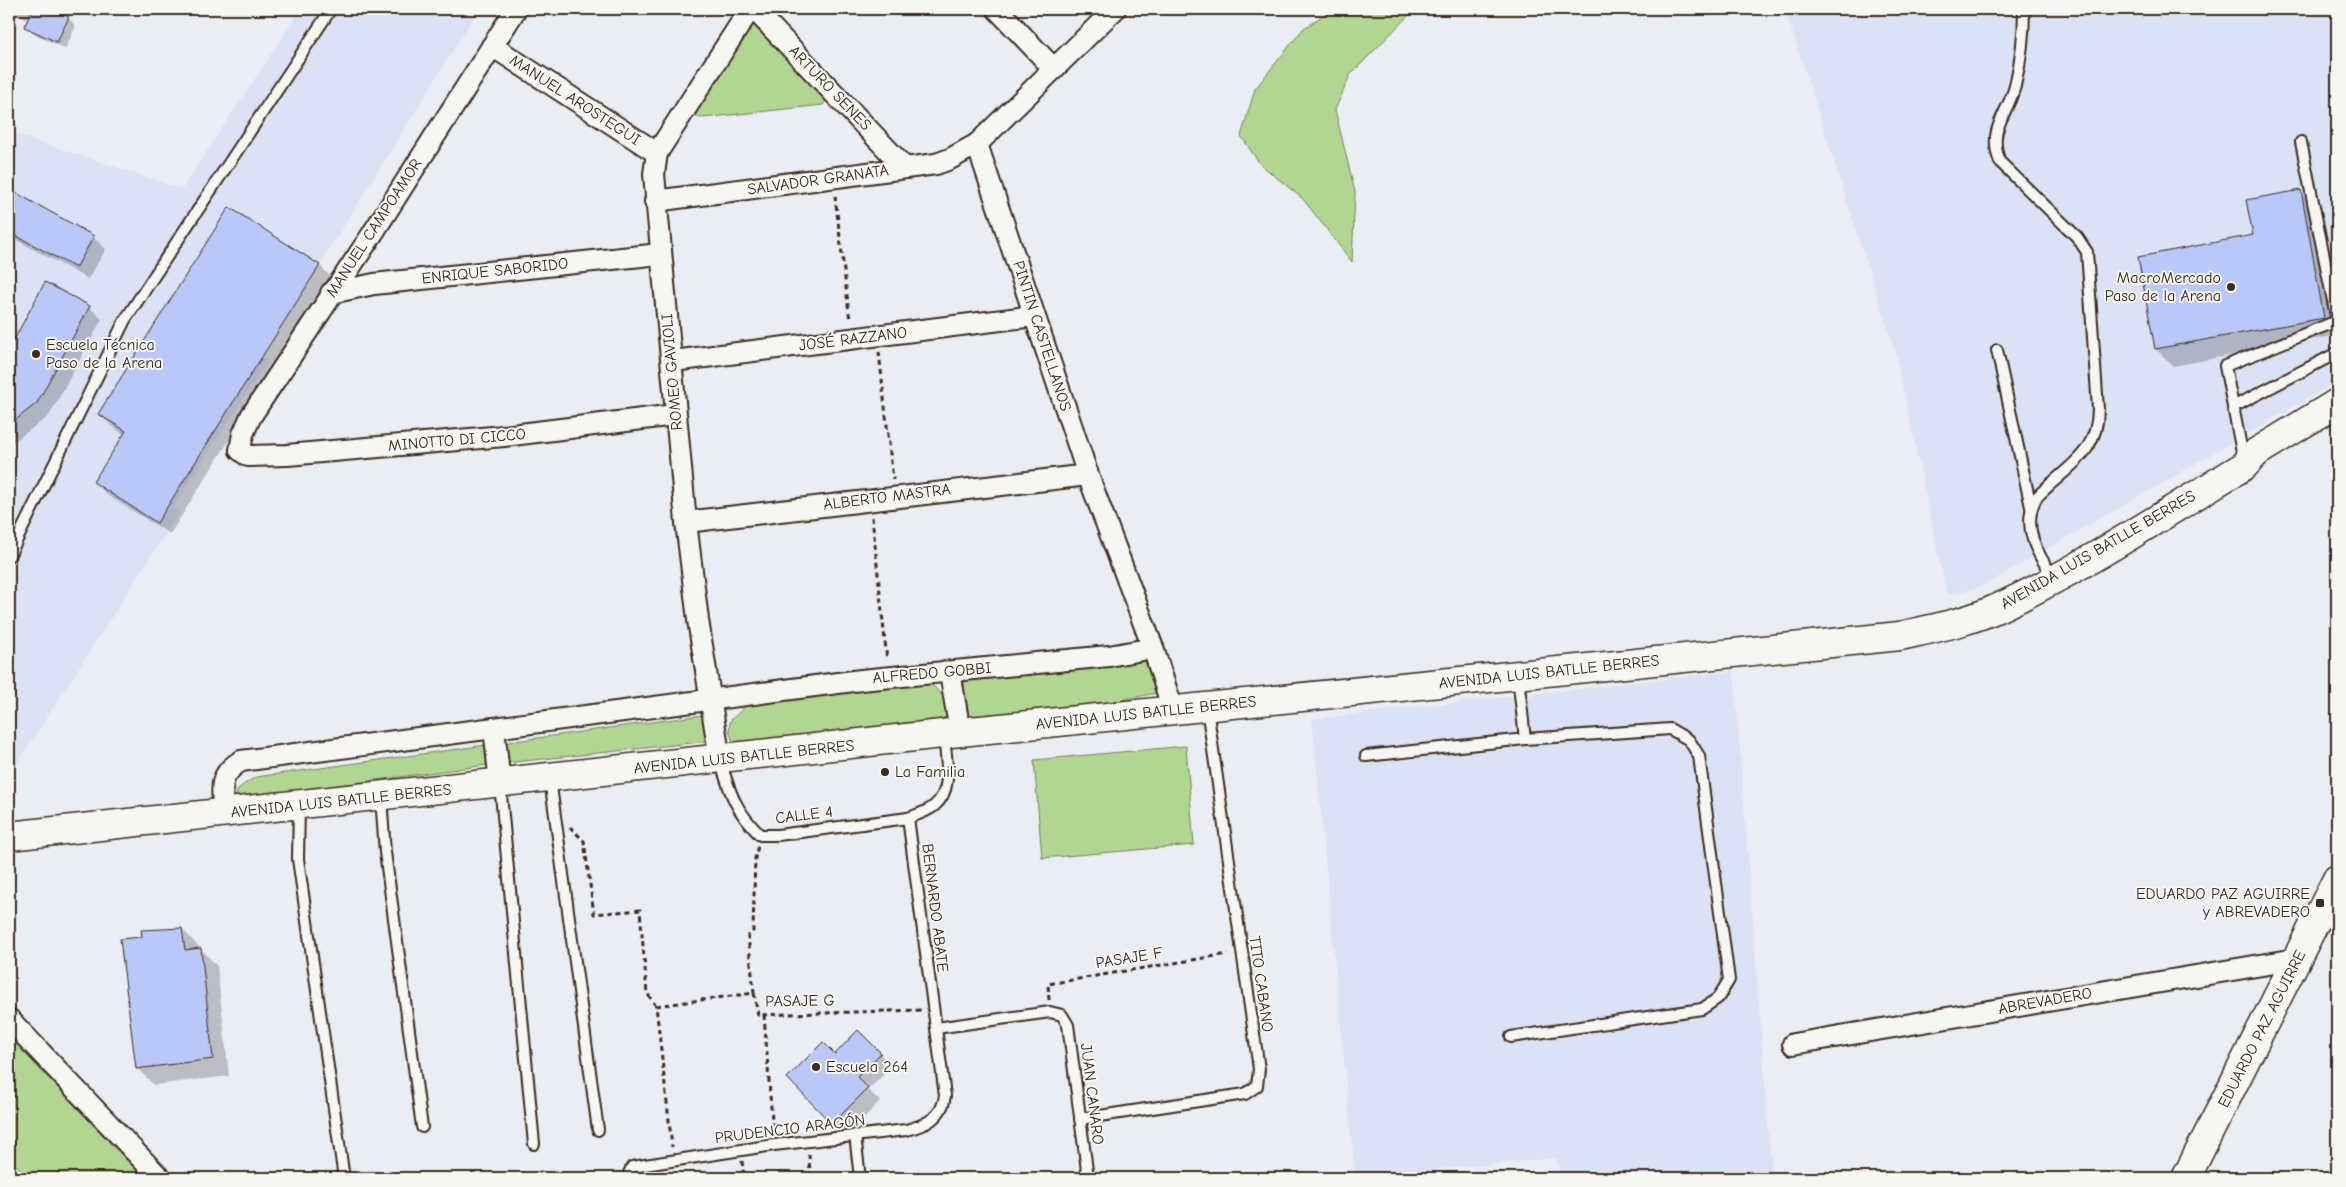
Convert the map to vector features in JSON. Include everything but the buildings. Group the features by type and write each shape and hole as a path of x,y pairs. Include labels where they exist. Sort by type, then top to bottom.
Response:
{"main road":[{"name":"AVENIDA LUIS BATLLE BERRES","path":"9,836 550,779 952,733 1900,636 1954,624 2001,607 2054,578 2244,466 2256,452 2337,403"},
{"name":"AVENIDA LUIS BATLLE BERRES","path":"2244,466 2263,463 2337,422"},
{"name":"EDUARDO PAZ AGUIRRE","path":"2186,1178 2337,880"}],"street":[{"name":"MANUEL CAMPOAMOR","path":"240,450 243,434 251,416 331,293 371,236 516,9"},
{"name":"ROMEO GAVIOLI","path":"720,760 698,620 686,522 654,174 658,153 750,9"},
{"name":"ARTURO SENES","path":"754,9 905,168"},
{"path":"997,9 1053,68"},
{"path":"976,144 1115,9"},
{"name":"MANUEL AROSTEGUI","path":"492,46 658,153"},
{"name":"SALVADOR GRANATA","path":"655,201 834,179 936,164 950,159 976,144"},
{"name":"PINTIN CASTELLANOS","path":"976,144 1088,475 1153,648 1172,710"},
{"name":"ENRIQUE SABORIDO","path":"331,293 374,284 660,254"},
{"name":"JOSÉ RAZZANO","path":"672,361 1034,316"},
{"name":"MINOTTO DI CICCO","path":"240,450 248,456 286,455 504,436 675,415"},
{"name":"ALBERTO MASTRA","path":"686,522 894,496 1088,475"},
{"name":"ALFREDO GOBBI","path":"224,814 222,787 224,776 231,767 241,760 888,677 1109,656 1153,648"},
{"path":"950,672 952,733"},
{"path":"494,728 500,784"},
{"name":"ABREVADERO","path":"1794,1044 2297,959"},
{"path":"9,1019 160,1178"}],"lane":[{"path":"9,556 125,320 331,9"},
{"path":"2024,9 2024,35 2015,87 1994,138 1996,153 2000,162 2077,237 2087,252 2098,409 2098,427 2094,440 2074,464 2048,485 2031,507"},
{"path":"2244,466 2225,366 2337,321 2301,142"},
{"path":"1997,350 2031,507 2032,540 2038,556 2054,578"},
{"path":"2233,407 2337,353"},
{"path":"1518,675 1525,739"},
{"name":"TITO CABANO","path":"1080,1119 1245,1094 1257,1086 1259,1069 1207,707"},
{"path":"1366,756 1525,739 1670,729 1688,740 1699,756 1729,980 1718,998 1702,1009 1511,1038"},
{"path":"908,818 933,808 943,796 947,787 952,733"},
{"name":"CALLE 4","path":"720,760 732,798 749,823 760,835 778,835 908,818"},
{"path":"550,779 556,811 598,1130"},
{"path":"500,784 534,1144"},
{"path":"381,797 385,852 422,1126"},
{"path":"299,806 298,859 344,1178"},
{"name":"BERNARDO ABATE","path":"908,818 932,1010 945,1096 944,1107"},
{"path":"936,1028 1050,1012"},
{"name":"JUAN CANARO","path":"1050,1012 1062,1016 1068,1025 1088,1178"},
{"name":"PRUDENCIO ARAGÓN","path":"630,1178 632,1167 808,1140 906,1130 924,1125 935,1118 944,1107"},
{"path":"856,1135 860,1178"}],"path":[{"path":"834,179 852,339"},
{"path":"878,336 894,496"},
{"path":"870,499 888,677"},
{"path":"556,811 584,842 594,914 640,910 647,993 656,1006 674,1160"},
{"path":"754,993 748,936 753,931 755,858 760,835"},
{"name":"PASAJE F","path":"1050,1012 1048,984 1242,952"},
{"name":"PASAJE G","path":"656,1006 754,993 758,1014 932,1010"},
{"path":"764,1014 774,1145"},
{"path":"808,1140 810,1178"}],"shaded area":[{"path":"301,9 479,9 262,357 268,361 173,508 179,513 9,776 9,132 182,189"},
{"path":"1785,9 2337,9 2337,382 1983,586 1947,595 1895,351"},
{"path":"1734,671 1772,1178 1559,1178 1557,1158 1355,1177 1312,719"}],"green space":[{"path":"1332,9 1415,9 1350,75 1335,110 1355,192 1352,262 1303,199 1260,164 1241,136 1255,89 1303,29"},
{"path":"753,24 823,94 826,100 823,105 702,118 696,117 696,111 748,26"},
{"path":"1141,657 1147,662 1157,693 1065,711 970,717 964,707 962,697 967,677"},
{"path":"927,681 945,700 948,716 940,719 734,745 729,731 730,721 752,700"},
{"path":"703,715 710,741 487,765 236,799 239,788 256,777"},
{"path":"1186,746 1194,845 1042,858 1034,760"},
{"path":"9,1037 144,1178 29,1178 9,1158"}],"place":[{"name":"MacroMercado Paso de la Arena","path":"2231,287"},
{"name":"Escuela Técnica Paso de la Arena","path":"36,354"},
{"name":"La Familia","path":"885,772"},
{"name":"EDUARDO PAZ AGUIRRE y ABREVADERO","path":"2320,903"},
{"name":"Escuela 264","path":"816,1067"}]}
